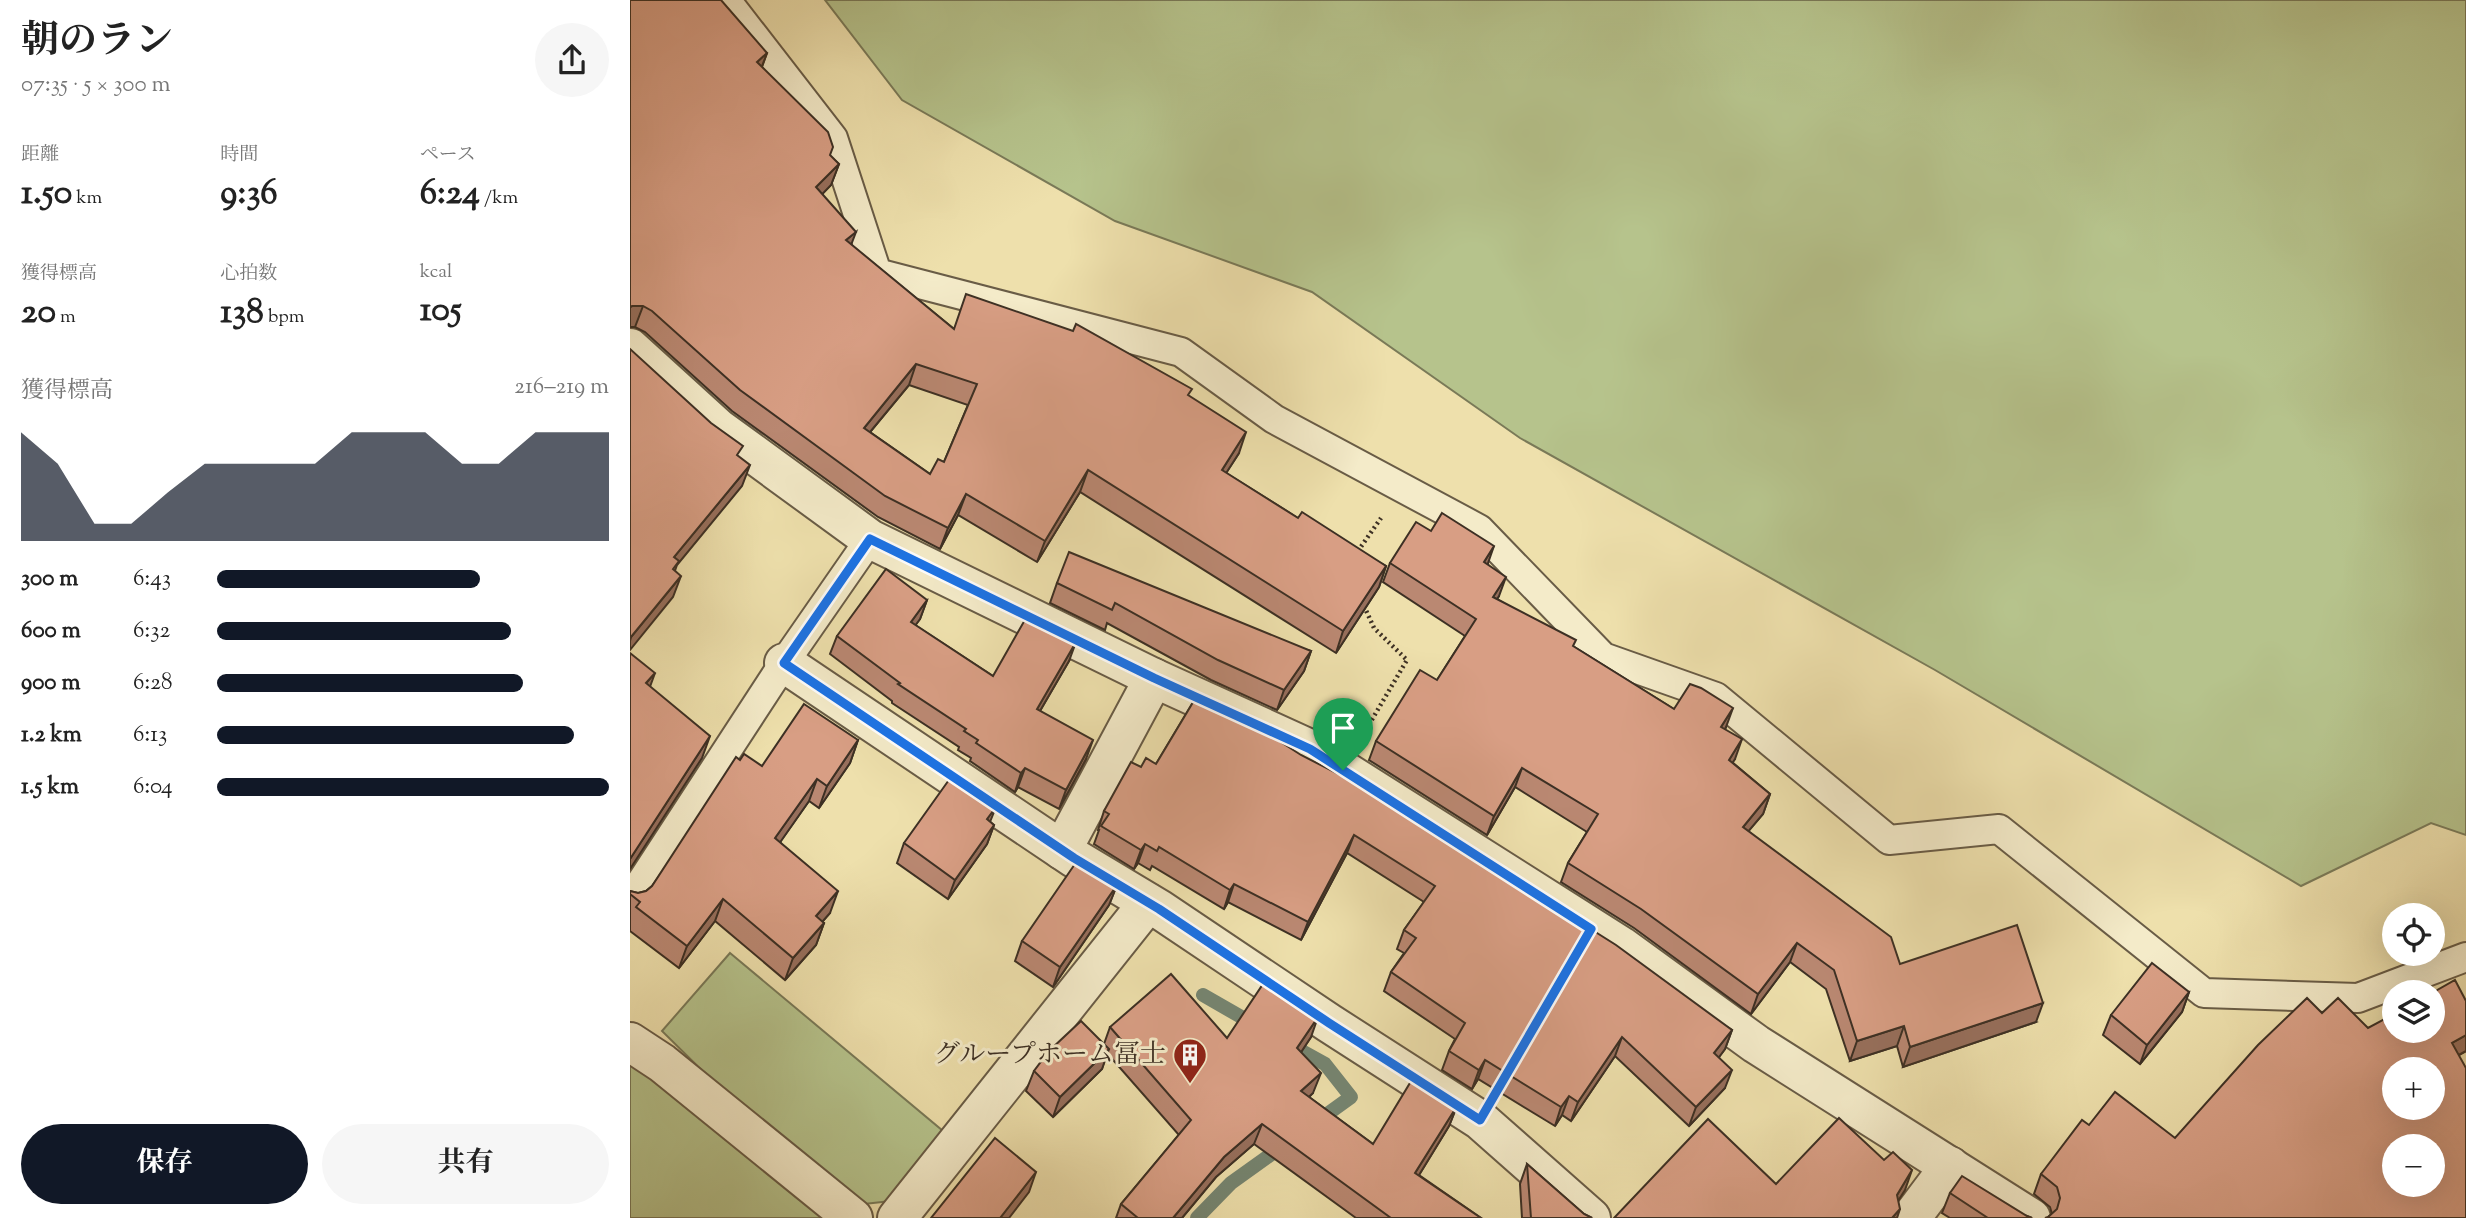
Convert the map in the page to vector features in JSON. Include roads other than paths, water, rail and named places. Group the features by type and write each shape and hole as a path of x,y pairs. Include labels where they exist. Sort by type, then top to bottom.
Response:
{"street":[{"path":"630,348 718,428 870,539 1154,678 1310,749 1620,947 1756,1044 2031,1218"},
{"path":"784,663 1062,850 1148,903 1480,1120 1591,1218"},
{"path":"1062,850 1154,678"},
{"path":"897,1218 1148,903"},
{"path":"630,1042 662,1063 853,1218"},
{"path":"1911,1218 1950,1166"}],"lane":[{"path":"726,0 833,138 877,273 1181,352 1273,419 1479,529 1603,657 1716,697 1889,840 1999,829 2204,993 2358,998 2466,957"},
{"path":"630,899 784,663 870,539"}],"waterway":[{"path":"1203,995 1257,1026"},
{"path":"1287,1043 1325,1064 1351,1097 1315,1123"},
{"path":"1197,1218 1231,1183 1284,1145"}],"place":[{"name":"グループホーム冨士","path":"1190,1085"}]}
